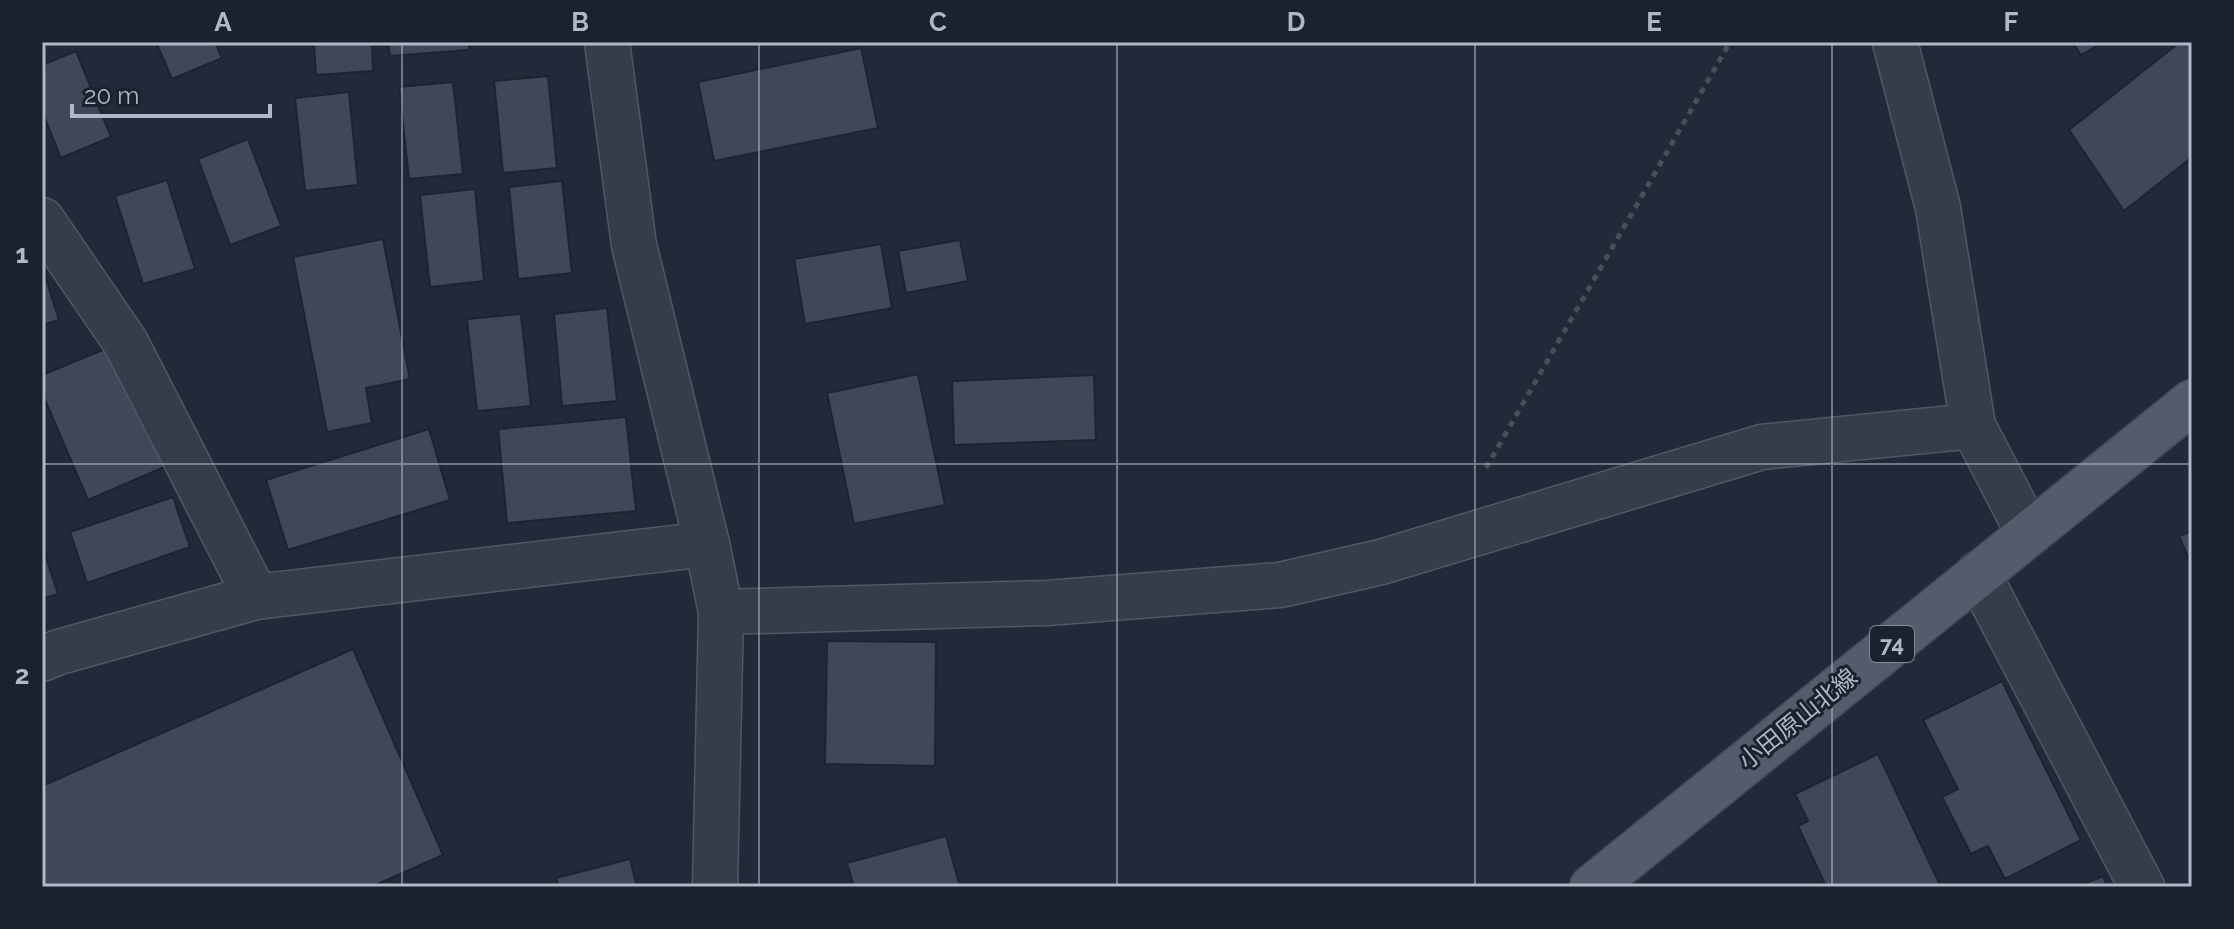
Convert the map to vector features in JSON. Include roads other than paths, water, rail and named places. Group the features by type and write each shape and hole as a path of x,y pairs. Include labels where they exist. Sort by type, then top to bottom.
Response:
{"main road":[{"name":"小田原山北線","path":"1592,887 2192,402"}],"street":[{"path":"607,42 634,245 721,612 715,887"},
{"path":"1895,42 1938,208 1973,426 2029,534"},
{"path":"42,220 126,343 256,597"},
{"path":"721,612 1047,603 1280,585 1381,562 1762,447 1973,426"},
{"path":"42,659 256,597 707,544"},
{"path":"1978,574 2142,887"}]}
